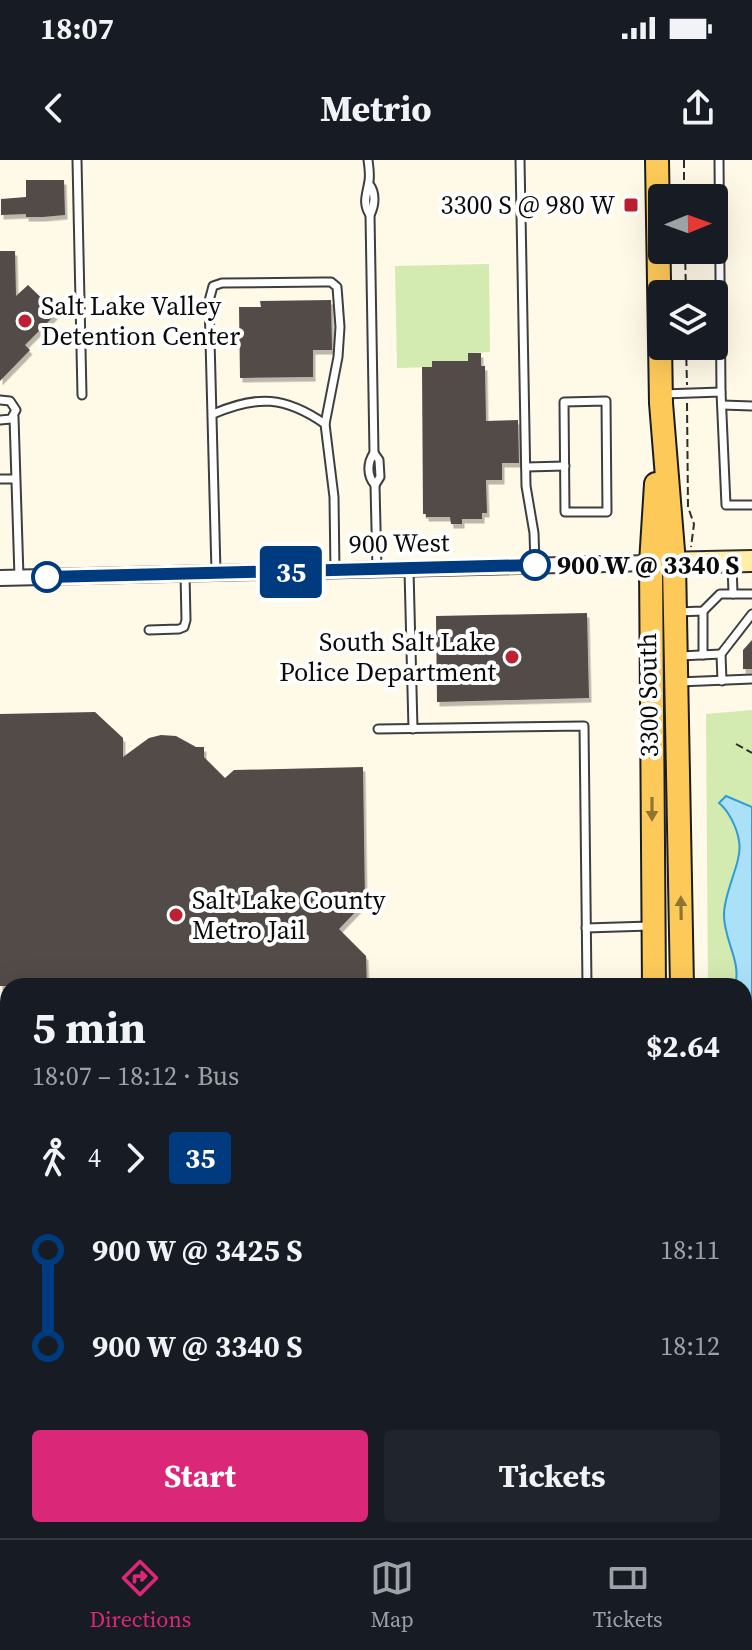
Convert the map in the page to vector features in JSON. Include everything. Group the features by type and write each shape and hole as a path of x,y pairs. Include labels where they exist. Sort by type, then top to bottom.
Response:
{"main road":[{"name":"3300 South","path":"654,978 652,926 662,563 657,160"},
{"name":"900 West","path":"662,563 742,562"},
{"name":"3300 South","path":"662,563 674,612 682,978"}],"street":[{"name":"900 West","path":"0,578 662,563"}],"lane":[{"path":"77,160 82,395"},
{"path":"368,160 369,184 374,191 374,208 370,215 374,453 369,459 369,478 375,485 377,570"},
{"path":"520,160 526,486 534,533 535,565"},
{"path":"719,160 721,392 726,505 752,505"},
{"path":"216,573 209,301 213,286 222,283 331,282 337,287 340,327 338,357 325,424 330,450 335,571"},
{"path":"661,398 721,392"},
{"path":"0,400 7,399 16,410 19,577"},
{"path":"213,414 240,403 274,401 300,410 325,424"},
{"path":"606,401 607,512 565,512 565,466 564,402 606,401"},
{"path":"722,405 752,406"},
{"path":"0,420 8,421 14,417"},
{"path":"526,467 565,466"},
{"path":"0,479 15,479"},
{"path":"733,594 742,562"},
{"path":"409,570 413,729"},
{"path":"149,630 184,627 185,574"},
{"path":"674,612 703,611 720,594 752,594"},
{"path":"703,611 703,655"},
{"path":"722,681 721,654 752,614"},
{"path":"675,656 721,654"},
{"path":"675,683 752,679"},
{"path":"378,729 584,726 587,978"},
{"path":"586,928 652,926"}],"path":[{"path":"684,160 684,184"},
{"path":"686,360 688,507 694,524 691,537"},
{"path":"736,744 752,753"}],"green space":[{"path":"489,264 490,352 468,353 468,361 432,361 432,367 397,368 395,266"},
{"path":"752,710 752,978 708,978 706,714"}],"water":[{"path":"726,796 752,807 752,978 736,978 724,923 725,905 740,849 734,825 719,803"}],"building":[{"path":"26,180 64,180 65,215 1,215 1,199 26,197"},
{"name":"Salt Lake Valley Detention Center","path":"0,251 15,251 16,296 28,285 57,313 25,345 30,350 0,381"},
{"path":"331,300 332,350 313,350 313,377 240,378 239,307 261,307 260,301"},
{"path":"468,353 481,353 481,366 485,366 486,421 518,420 519,463 502,463 502,480 486,480 487,513 482,513 482,519 462,519 462,524 451,524 450,517 426,517 423,514 422,367 432,367 432,361 468,361"},
{"name":"South Salt Lake Police Department","path":"587,613 589,698 437,702 436,616"},
{"path":"752,640 752,669 743,669 743,650"},
{"name":"Salt Lake County Metro Jail","path":"95,712 123,738 123,757 149,738 176,736 196,747 204,747 204,757 225,778 234,770 363,767 365,902 339,929 366,956 367,978 0,978 0,714"}],"bus line":[{"name":"35","path":"47,577 535,565"}],"place":[{"name":"3300 S @ 980 W","path":"631,205"},
{"name":"Salt Lake Valley Detention Center","path":"25,321"},
{"name":"900 W @ 3340 S","path":"535,565"},
{"name":"South Salt Lake Police Department","path":"512,657"},
{"name":"Salt Lake County Metro Jail","path":"176,915"}]}
